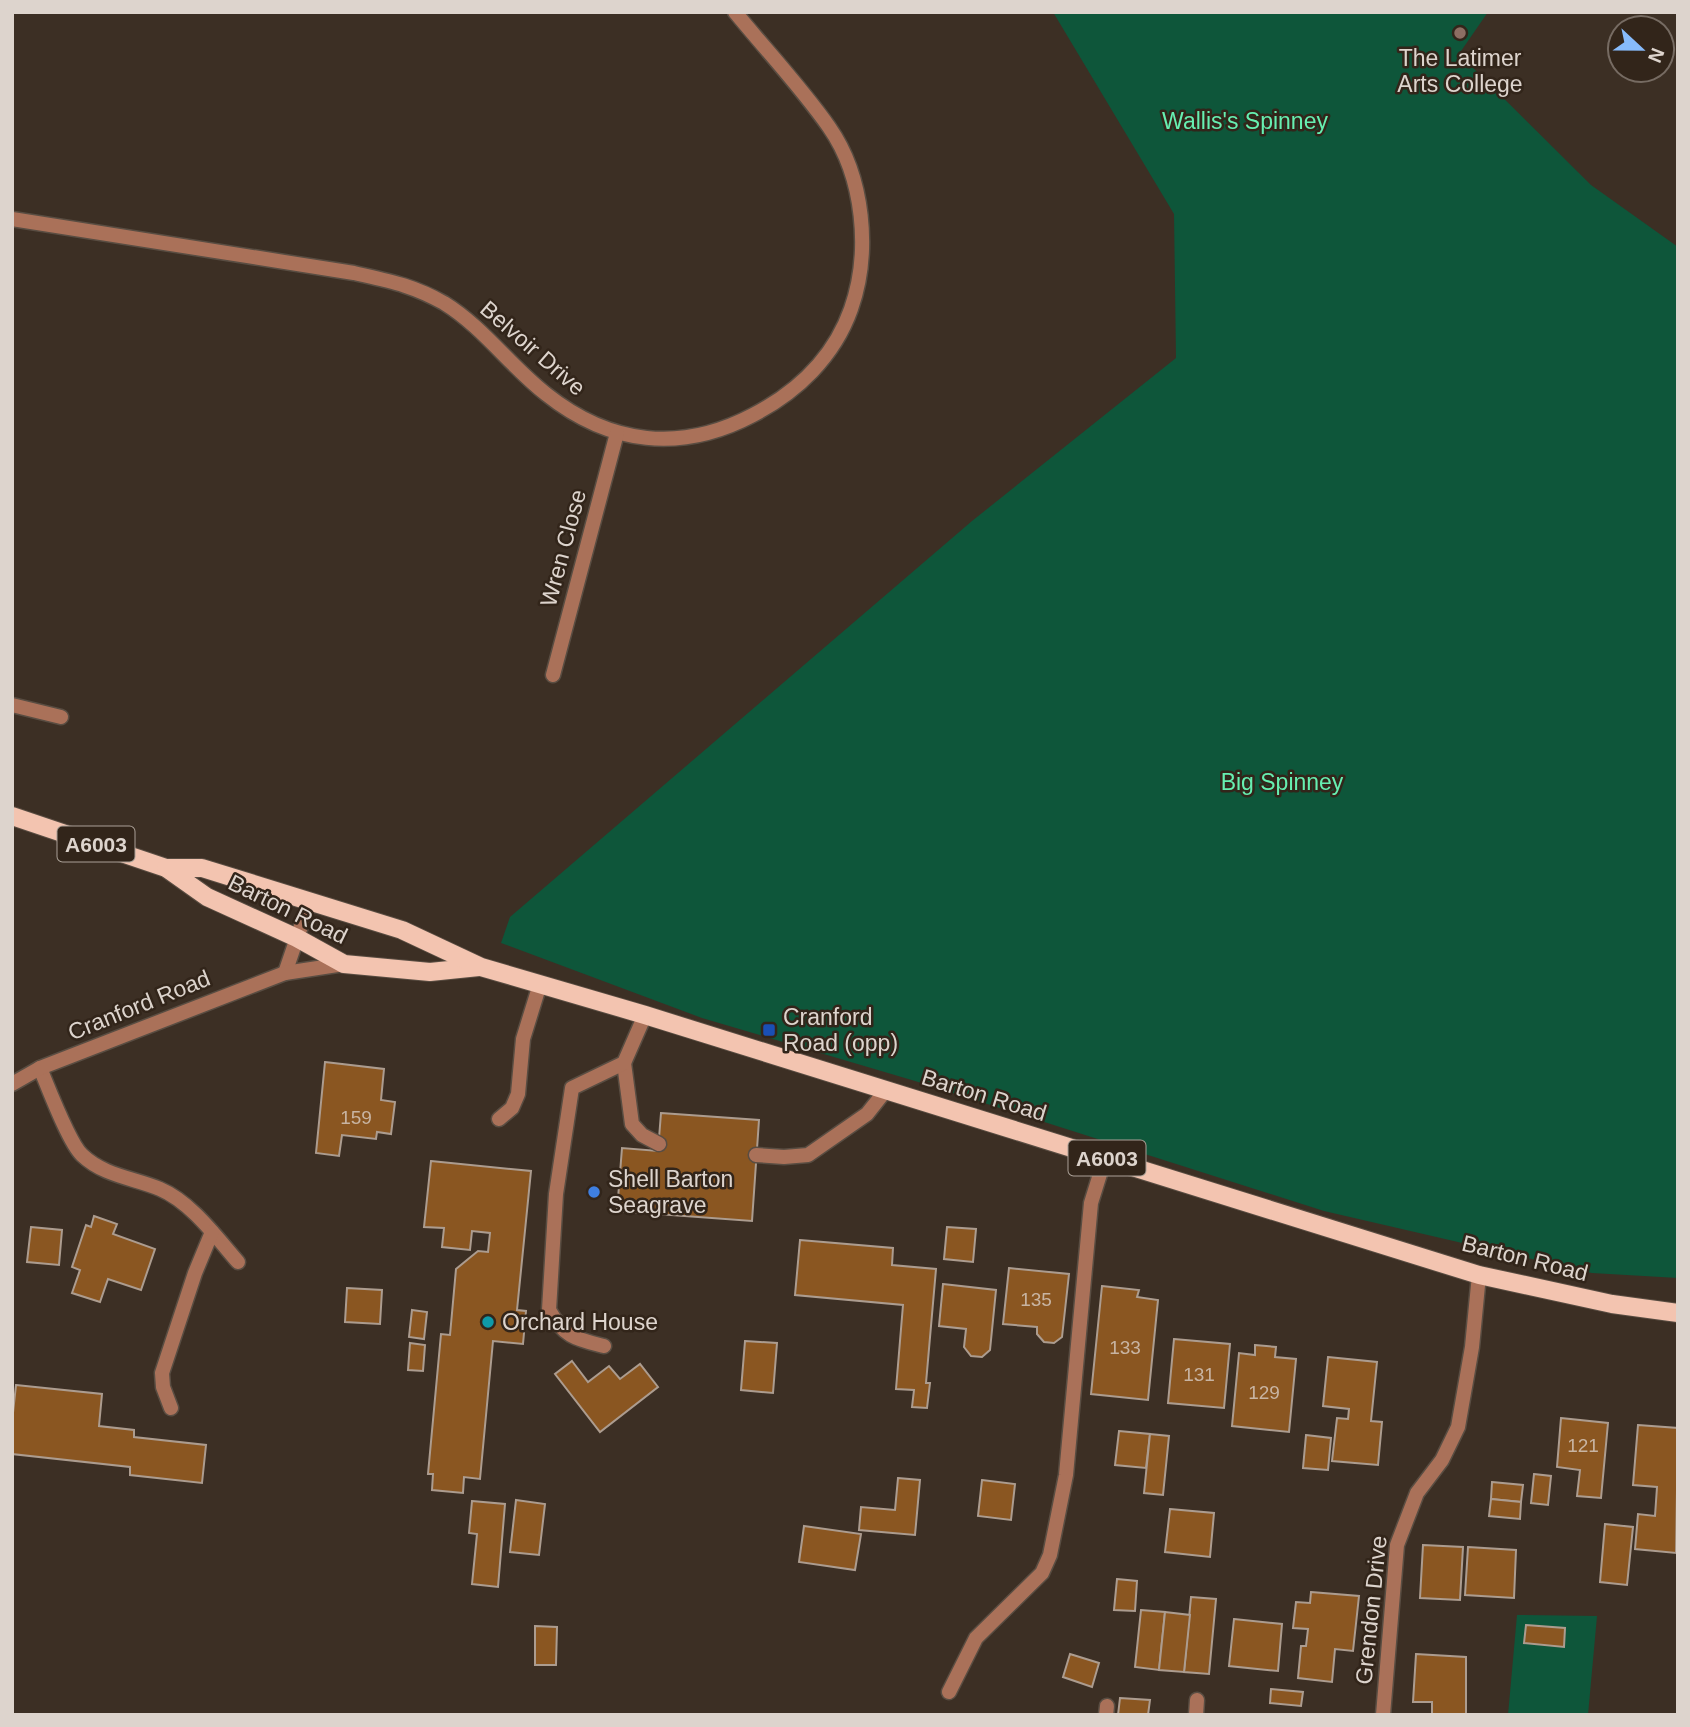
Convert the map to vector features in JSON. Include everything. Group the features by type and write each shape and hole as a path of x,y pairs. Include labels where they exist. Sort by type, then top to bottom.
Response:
{"main road":[{"name":"Barton Road","path":"12,816 166,868 207,897 297,937 344,964 430,972 481,967"},
{"name":"Barton Road","path":"166,868 202,868 402,930 481,967 645,1015 1479,1275 1612,1304 1678,1314"}],"street":[{"name":"Belvoir Drive","path":"12,219 341,271 406,284 445,304 482,332 546,394 580,418 617,433 654,440 694,438 729,428 759,412 804,381 828,354 851,310 861,267 862,230 853,176 830,129 735,12"},
{"name":"Wren Close","path":"553,675 617,433"},
{"path":"12,705 61,717"},
{"path":"285,973 309,903"},
{"name":"Cranford Road","path":"12,1084 40,1069 285,973 344,964"},
{"path":"499,1119 512,1108 518,1094 523,1039 540,984"},
{"path":"645,1015 624,1063 632,1124 642,1135 659,1144"},
{"path":"604,1346 571,1337 557,1325 549,1310 556,1194 572,1088 624,1063"},
{"path":"40,1069 55,1106 81,1154 110,1174 162,1189 197,1215 239,1262"},
{"path":"757,1155 808,1155 867,1114 886,1090"},
{"path":"949,1692 976,1638 1042,1573 1050,1555 1066,1475 1091,1203 1105,1158"},
{"path":"171,1408 163,1387 162,1373 195,1273 212,1232"},
{"name":"Grendon Drive","path":"1383,1715 1397,1545 1418,1493 1442,1460 1458,1427 1472,1347 1479,1275"}],"green space":[{"name":"Big Spinney","path":"1053,12 1488,12 1459,54 1591,185 1678,247 1678,1278 1592,1273 1324,1211 915,1081 702,1018 501,943 510,917 972,521 1176,358 1174,214"},
{"path":"1517,1615 1597,1616 1588,1715 1508,1715"}],"building":[{"path":"325,1062 384,1069 381,1100 395,1102 391,1134 377,1132 376,1139 342,1135 339,1156 316,1153"},
{"path":"661,1113 759,1120 752,1221 617,1211 622,1148 658,1151"},
{"name":"Orchard House","path":"431,1161 531,1171 517,1310 526,1311 523,1344 493,1341 480,1479 464,1477 463,1493 432,1490 433,1474 428,1474 441,1334 450,1335 456,1269 478,1251 488,1252 490,1233 472,1231 470,1250 442,1247 444,1228 424,1227"},
{"path":"94,1216 117,1224 113,1234 155,1249 141,1290 108,1279 100,1302 72,1293 80,1270 72,1267 86,1225 91,1227"},
{"path":"31,1227 62,1230 59,1265 27,1262"},
{"path":"947,1227 976,1229 973,1262 944,1259"},
{"path":"800,1240 893,1248 892,1265 936,1269 926,1383 930,1383 927,1408 912,1407 914,1390 896,1389 903,1305 795,1295"},
{"path":"1009,1268 1069,1274 1062,1337 1054,1343 1044,1342 1037,1334 1037,1327 1003,1324"},
{"path":"943,1284 996,1290 990,1350 982,1357 971,1356 964,1347 966,1329 939,1326"},
{"path":"1102,1286 1139,1290 1137,1297 1158,1300 1148,1400 1091,1394"},
{"path":"347,1288 382,1290 380,1324 345,1322"},
{"path":"412,1310 427,1312 424,1339 409,1337"},
{"path":"1174,1339 1230,1344 1224,1408 1168,1403"},
{"path":"745,1341 777,1343 773,1393 741,1390"},
{"path":"410,1343 425,1345 423,1371 408,1370"},
{"path":"1255,1345 1276,1347 1275,1357 1296,1359 1289,1432 1232,1426 1239,1353 1255,1355"},
{"path":"1328,1357 1377,1362 1371,1421 1382,1422 1378,1465 1332,1461 1337,1418 1348,1419 1349,1409 1323,1406"},
{"path":"572,1361 588,1382 609,1366 620,1379 640,1364 658,1387 600,1432 555,1374"},
{"path":"16,1385 102,1394 99,1426 134,1430 134,1437 206,1445 202,1483 130,1475 130,1467 12,1454"},
{"path":"1561,1418 1608,1423 1601,1498 1577,1496 1580,1470 1557,1467"},
{"path":"1638,1425 1678,1428 1676,1553 1635,1549 1638,1514 1655,1516 1657,1487 1633,1485"},
{"path":"1119,1431 1150,1434 1146,1468 1115,1465"},
{"path":"1150,1434 1169,1436 1163,1495 1144,1493"},
{"path":"1306,1435 1331,1438 1328,1470 1303,1468"},
{"path":"1534,1474 1551,1476 1548,1505 1531,1503"},
{"path":"898,1478 920,1480 915,1535 859,1530 861,1507 895,1510"},
{"path":"982,1480 1015,1484 1011,1520 978,1516"},
{"path":"1492,1482 1523,1485 1521,1502 1491,1499"},
{"path":"1491,1499 1521,1502 1520,1519 1489,1516"},
{"path":"516,1500 545,1504 539,1555 510,1552"},
{"path":"472,1501 505,1504 498,1587 472,1584 477,1534 469,1533"},
{"path":"1170,1509 1214,1513 1210,1557 1165,1552"},
{"path":"1605,1524 1633,1527 1627,1585 1600,1582"},
{"path":"804,1526 861,1534 855,1570 799,1562"},
{"path":"1423,1545 1463,1547 1460,1600 1420,1598"},
{"path":"1468,1547 1516,1550 1514,1598 1465,1595"},
{"path":"1117,1579 1137,1581 1135,1611 1114,1610"},
{"path":"1311,1592 1359,1596 1353,1651 1335,1649 1332,1682 1298,1678 1301,1646 1306,1646 1308,1629 1293,1628 1296,1602 1310,1603"},
{"path":"1191,1597 1216,1599 1209,1674 1184,1672"},
{"path":"1141,1610 1165,1612 1159,1670 1135,1667"},
{"path":"1165,1612 1190,1615 1184,1672 1159,1670"},
{"path":"1234,1619 1282,1624 1278,1671 1229,1666"},
{"path":"1526,1625 1565,1628 1564,1647 1524,1643"},
{"path":"535,1626 557,1627 556,1665 535,1665"},
{"path":"1070,1654 1099,1663 1092,1687 1063,1677"},
{"path":"1416,1654 1466,1657 1466,1715 1432,1715 1432,1702 1413,1702"},
{"path":"1271,1689 1303,1692 1301,1706 1270,1703"},
{"path":"1120,1698 1150,1700 1148,1715 1118,1715"}],"place":[{"name":"The Latimer Arts College","path":"1460,33"},
{"name":"Cranford Road (opp)","path":"769,1030"},
{"name":"Shell Barton Seagrave","path":"594,1192"},
{"name":"Orchard House","path":"488,1322"}],"park label":[{"name":"Wallis's Spinney","path":"1245,121"}]}
